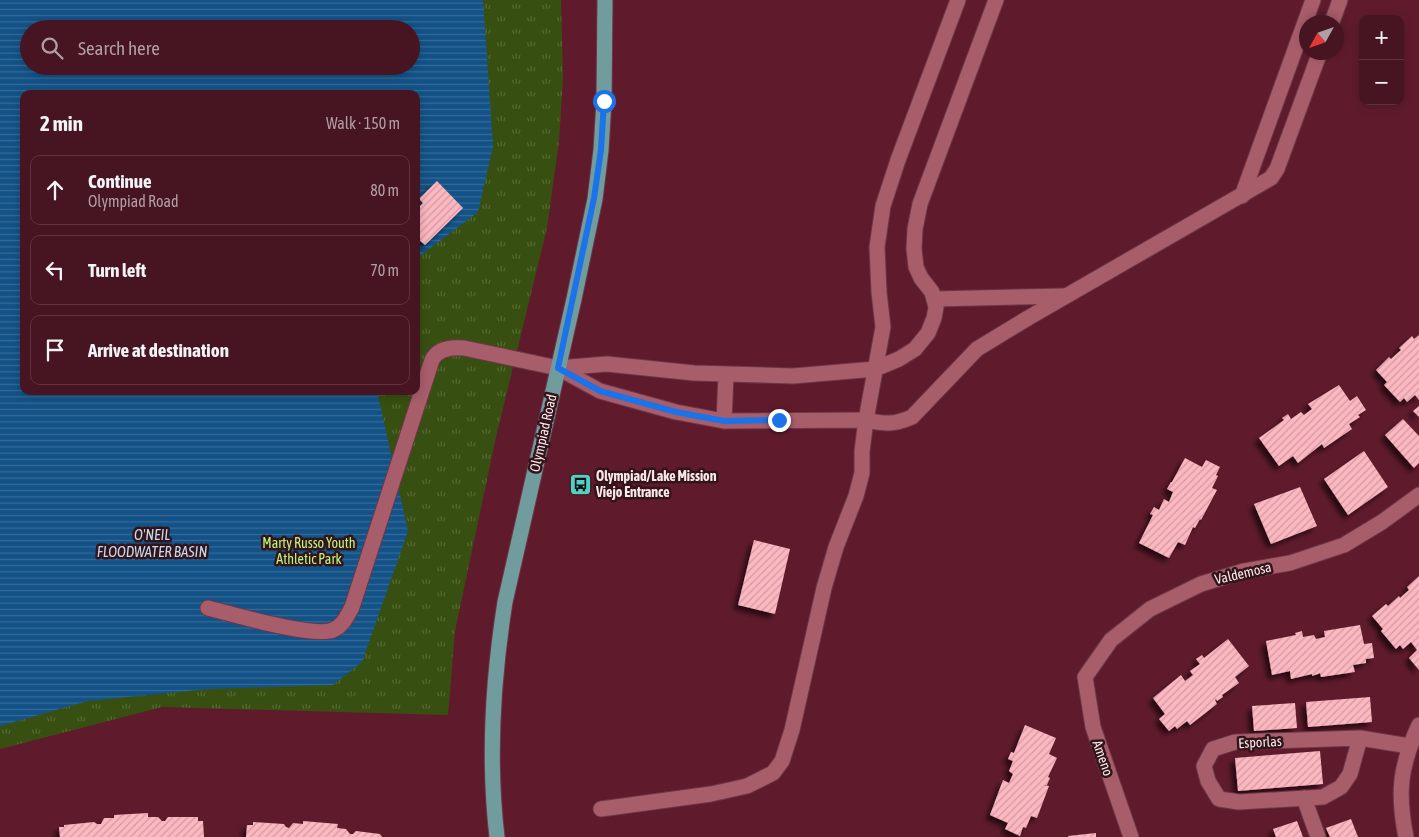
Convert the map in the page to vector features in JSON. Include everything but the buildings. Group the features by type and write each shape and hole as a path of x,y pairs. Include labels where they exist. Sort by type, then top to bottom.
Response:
{"main road":[{"name":"Olympiad Road","path":"497,837 494,816 492,754 499,638 505,602 585,249 594,198 600,160 604,101 605,0"}],"street":[{"path":"602,809 711,794 747,786 772,774 782,761 792,730 824,588 836,547 860,481 866,420 883,327 879,292 878,247 883,206 898,160 958,0"},
{"path":"208,608 316,632 329,632 340,626 352,607 434,356 443,350 459,348 558,368 607,364 694,373 793,376 875,369 915,349 928,333 936,307 932,292 921,278 916,267 914,249 915,229 920,204 996,0"},
{"path":"1242,196 1313,0"},
{"path":"1335,15 1340,0"},
{"path":"558,368 600,391 676,412 724,421 866,420 886,424 900,422 912,417 977,349 1271,178 1277,169 1317,60"},
{"path":"934,299 1066,296"},
{"path":"724,421 726,375"},
{"name":"Valdemosa","path":"1085,677 1111,640 1150,609 1201,584 1244,571 1290,563 1344,545 1382,522 1419,495"},
{"name":"Ameno","path":"1085,677 1092,727 1131,837"},
{"path":"1406,837 1402,819 1400,781 1409,746 1419,725"},
{"name":"Esporlas","path":"1360,738 1350,774 1341,787 1323,797 1239,802 1220,799 1208,781 1204,766 1213,749 1235,742 1360,738 1409,746"},
{"path":"1304,798 1318,837"}],"green space":[{"name":"O'NEIL FLOODWATER BASIN","path":"0,0 561,0 563,78 559,141 547,228 496,437 455,631 448,715 162,707 0,749"}],"water":[{"name":"O'NEIL FLOODWATER BASIN","path":"0,0 483,0 493,146 478,212 420,256 420,90 20,90 20,395 378,395 408,531 362,662 333,685 208,689 88,701 0,726"}],"place":[{"name":"Olympiad/Lake Mission Viejo Entrance","path":"580,484"}],"route":[{"path":"604,101 601,150 594,198 585,249 558,368 600,391 676,412 724,421 779,420"}],"park label":[{"name":"Marty Russo Youth Athletic Park","path":"309,552"}]}
